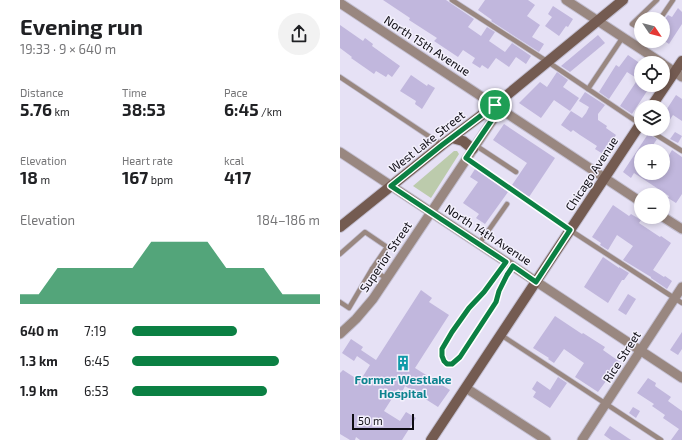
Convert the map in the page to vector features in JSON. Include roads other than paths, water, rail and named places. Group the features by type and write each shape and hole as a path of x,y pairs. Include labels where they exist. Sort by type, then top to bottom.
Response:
{"main road":[{"name":"West Lake Street","path":"340,227 442,145 498,107 597,20 623,0"},
{"path":"657,100 678,74 682,61"},
{"name":"Chicago Avenue","path":"432,440 604,178 634,136"},
{"path":"452,138 463,141 474,147"}],"street":[{"path":"566,0 623,37 634,42"},
{"name":"North 15th Avenue","path":"340,3 634,197"},
{"path":"645,48 654,56"},
{"name":"Superior Street","path":"340,334 356,319 373,299 474,147 498,107"},
{"name":"North 14th Avenue","path":"340,152 682,378"},
{"path":"670,221 682,229"},
{"name":"Rice Street","path":"582,440 640,351 678,301 682,287"},
{"path":"466,388 546,440"}],"lane":[{"path":"452,0 634,120"},
{"path":"644,12 657,0"},
{"path":"665,12 673,0"},
{"path":"588,89 623,37"},
{"path":"340,77 442,145"},
{"path":"659,136 682,151"},
{"path":"474,147 516,172"},
{"path":"466,158 570,230 678,301"},
{"path":"479,244 507,204"},
{"path":"340,254 365,232 387,246 349,308 340,302"},
{"path":"509,264 507,275 499,291 496,302 455,362 452,364 447,364 442,356 442,349 452,332 469,308 509,264"},
{"path":"372,269 387,278"},
{"path":"501,335 661,440"}],"place":[{"name":"Former Westlake Hospital","path":"403,363"}]}
